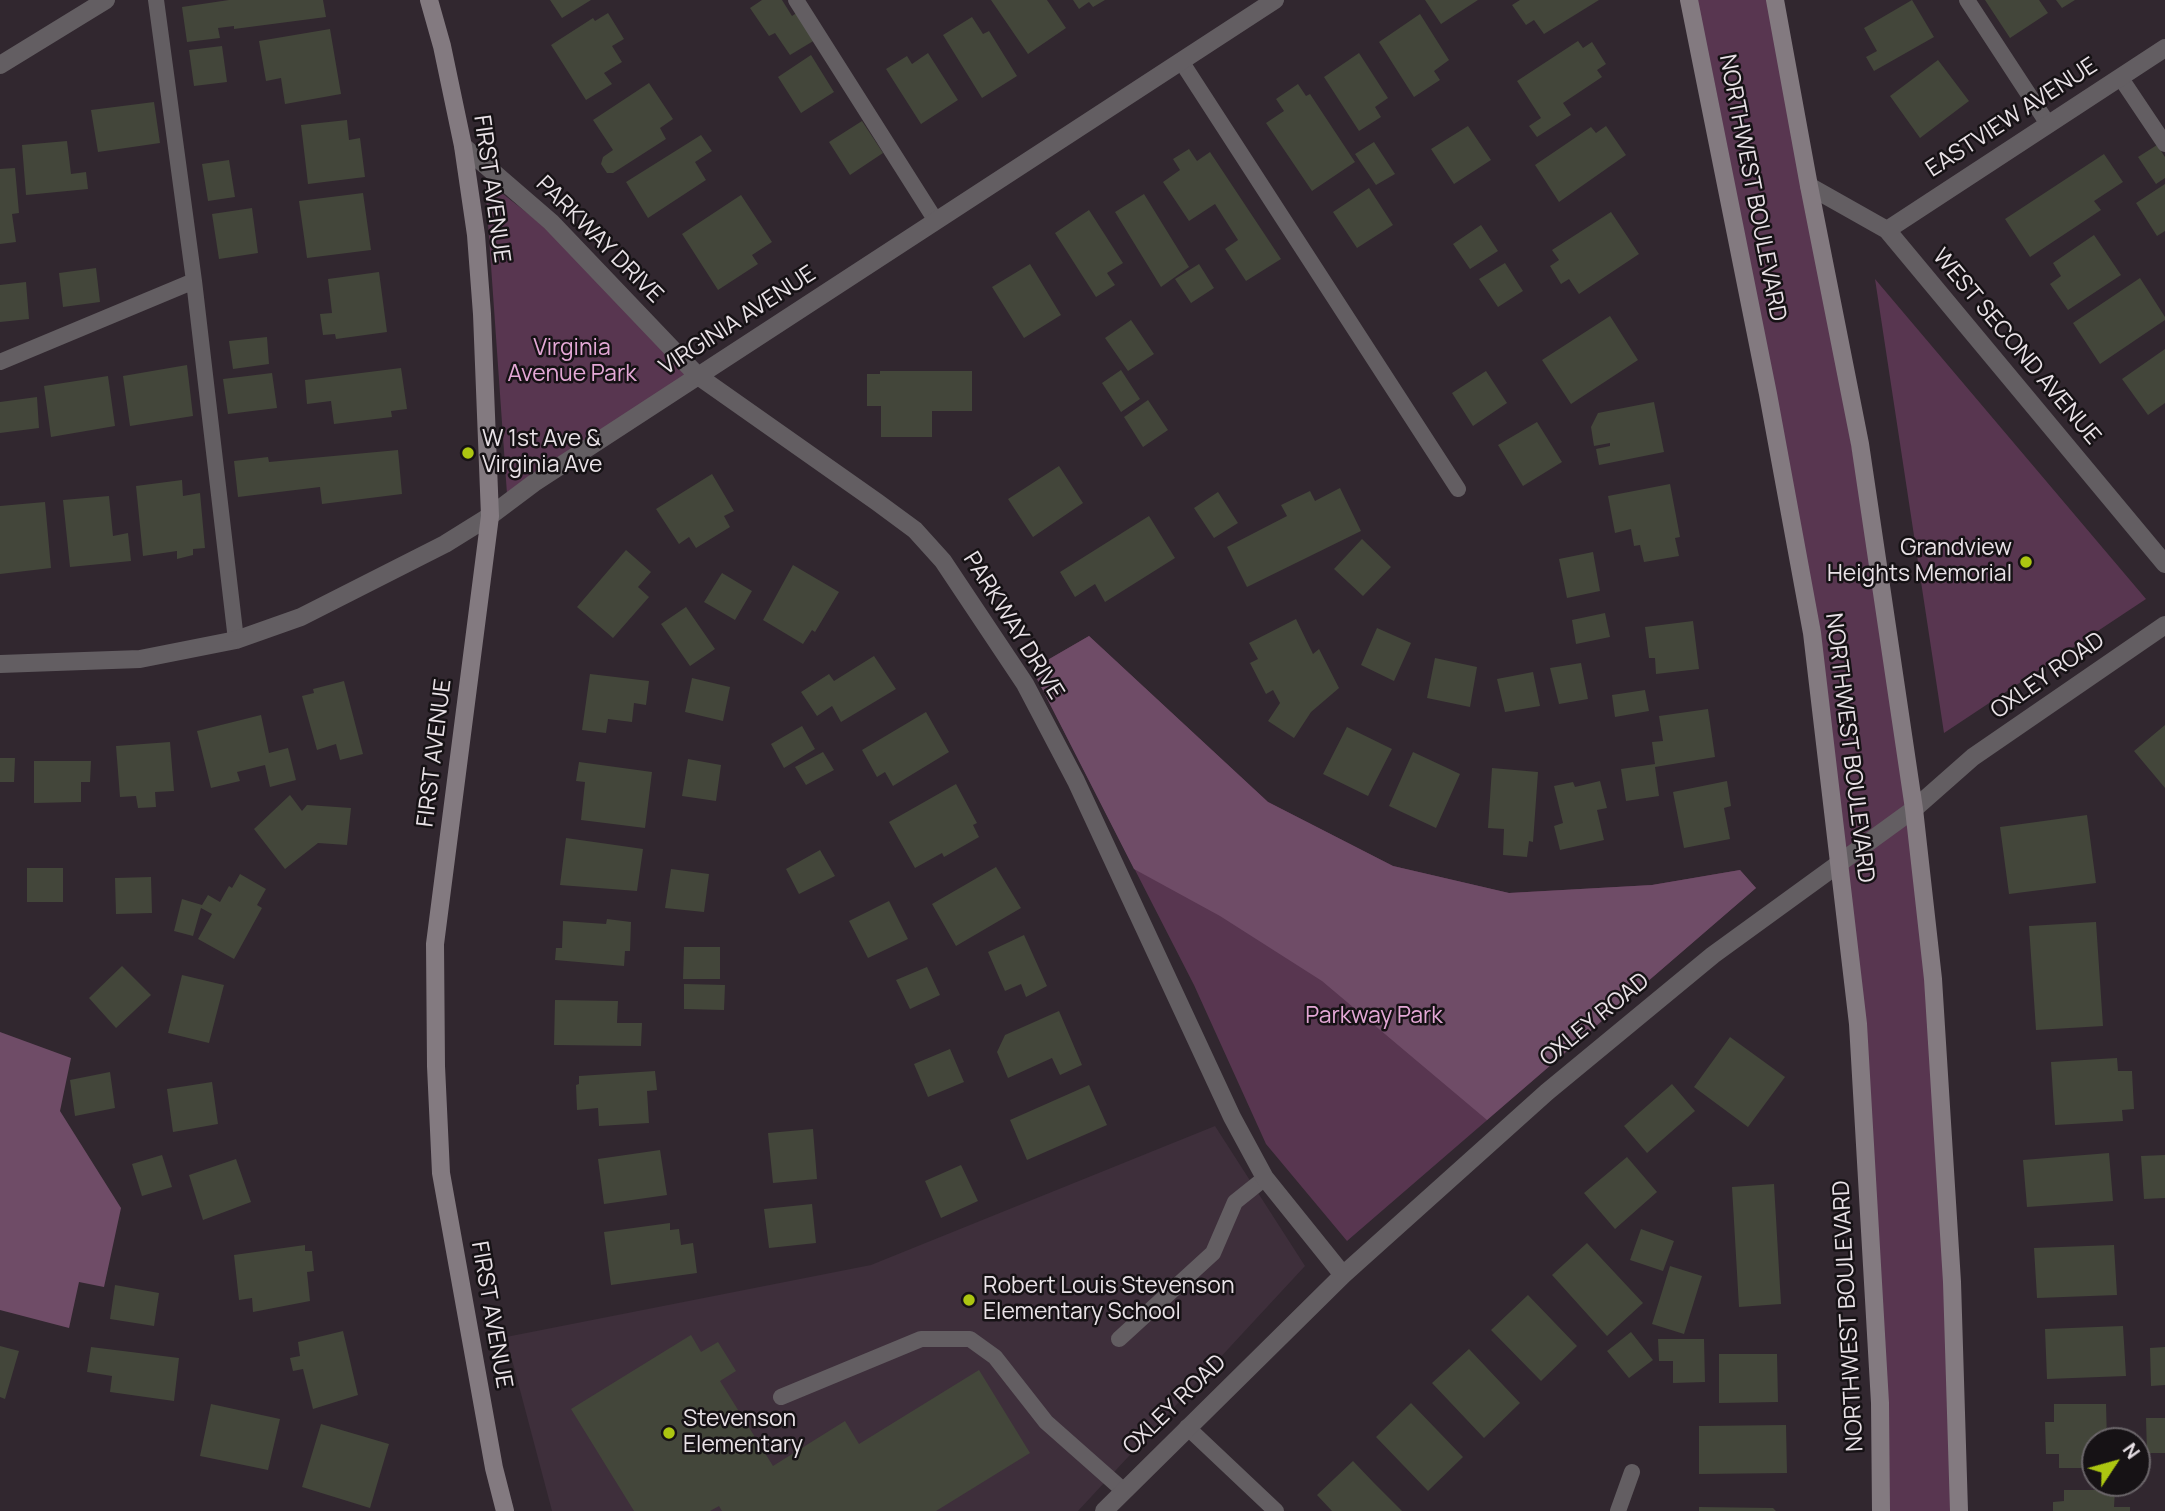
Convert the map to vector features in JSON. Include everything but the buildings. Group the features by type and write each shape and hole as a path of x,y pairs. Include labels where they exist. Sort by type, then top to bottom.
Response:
{"main road":[{"name":"FIRST AVENUE","path":"429,0 442,46 463,146 478,261 490,516 435,944 440,1173 494,1468 505,1511"},
{"name":"NORTHWEST BOULEVARD","path":"1689,0 1768,394 1812,633 1858,1024 1880,1403 1881,1511"},
{"path":"1775,0 1860,444 1914,809 1933,979 1952,1282 1959,1511"}],"street":[{"path":"0,65 106,0"},
{"name":"VIRGINIA AVENUE","path":"0,664 140,660 236,640 301,617 445,544 490,516 534,483 1275,0"},
{"name":"EASTVIEW AVENUE","path":"1886,230 2165,48"},
{"name":"PARKWAY DRIVE","path":"463,146 551,222 698,376 915,530 943,561 1025,684 1076,781 1232,1117 1265,1178 1343,1275"},
{"name":"WEST SECOND AVENUE","path":"1809,186 1886,230 2165,564"},
{"name":"OXLEY ROAD","path":"1104,1511 1343,1275 1547,1092 1713,955 1914,809 1973,757 2165,625"}],"lane":[{"path":"156,0 194,281 236,640"},
{"path":"796,0 936,221"},
{"path":"1967,0 2048,124"},
{"path":"1181,61 1458,489"},
{"path":"2120,77 2165,144"},
{"path":"0,362 194,281"},
{"path":"1118,1339 1213,1253 1236,1202 1265,1178"},
{"path":"781,1397 921,1339 970,1339 995,1357 1046,1422 1124,1490"},
{"path":"1187,1427 1276,1511"},
{"path":"1618,1511 1632,1472"}],"shaded area":[{"path":"1215,1126 1305,1266 1078,1511 552,1511 506,1337 871,1265"}],"green space":[{"path":"1689,0 1775,0 1914,809 1959,1511 1881,1511 1858,1024 1812,633"},
{"name":"Virginia Avenue Park","path":"485,180 553,233 686,375 507,494"},
{"path":"1875,279 2146,599 1944,733"},
{"name":"Parkway Park","path":"1089,636 1268,802 1393,866 1509,893 1652,885 1740,870 1756,888 1347,1241 1266,1144 1194,985 1032,669"},
{"name":"Parkway Park","path":"1089,636 1268,802 1393,866 1509,893 1652,885 1740,870 1756,888 1487,1120 1322,981 1220,916 1134,869 1032,669"},
{"path":"0,1032 71,1058 60,1111 121,1208 104,1287 79,1282 69,1328 0,1310"}],"place":[{"name":"W 1st Ave & Virginia Ave","path":"468,453"},
{"name":"Grandview Heights Memorial","path":"2026,562"},
{"name":"Robert Louis Stevenson Elementary School","path":"969,1300"},
{"name":"Stevenson Elementary","path":"669,1433"}]}
